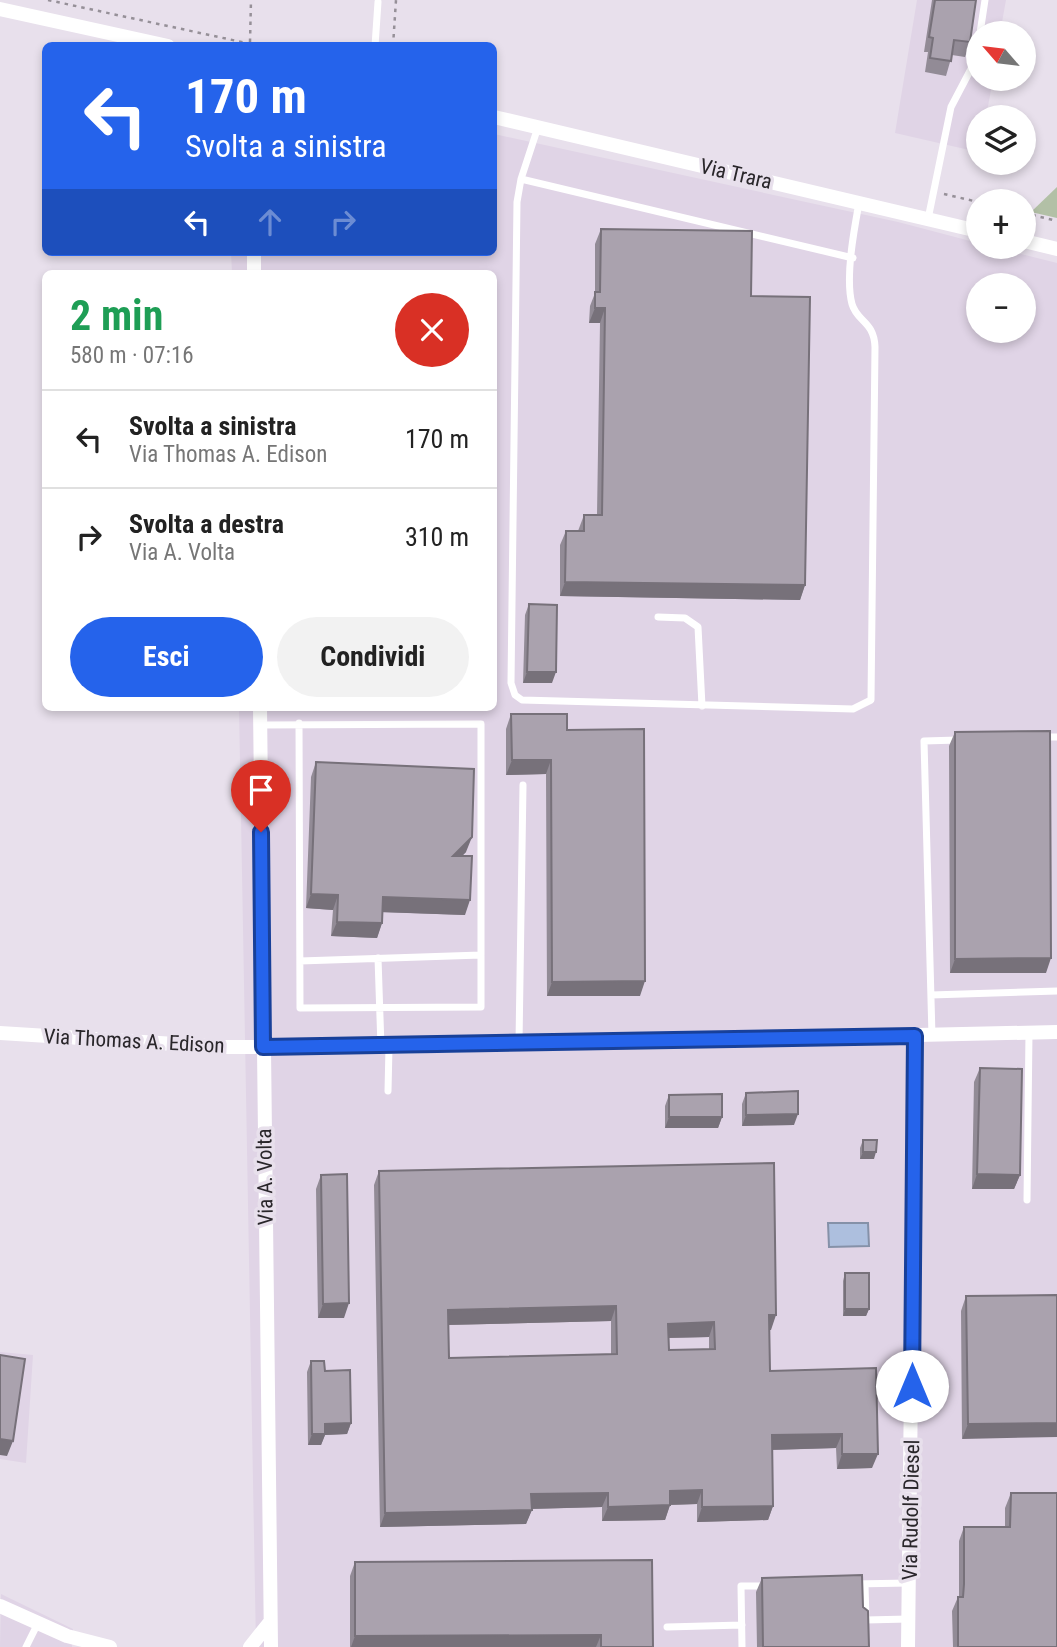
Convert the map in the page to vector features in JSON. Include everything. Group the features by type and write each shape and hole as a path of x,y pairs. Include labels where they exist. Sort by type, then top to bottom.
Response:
{"street":[{"path":"0,9 151,42"},
{"name":"Via Trara","path":"497,118 966,228"},
{"path":"1036,244 1057,249"},
{"name":"Via A. Volta","path":"260,711 271,1647"},
{"name":"Via Thomas A. Edison","path":"3,1034 263,1047 385,1047 1057,1032"},
{"name":"Via Rudolf Diesel","path":"908,1647 915,1036"},
{"path":"0,1606 66,1636 110,1647"},
{"path":"250,1647 271,1621"}],"lane":[{"path":"982,21 985,0"},
{"path":"375,42 378,2"},
{"path":"928,219 951,107 966,78"},
{"path":"538,127 521,179 517,202 513,692 518,698 528,702 853,709 868,703 873,695 875,346 873,329 852,303 853,258 859,203"},
{"path":"521,179 853,258"},
{"path":"658,617 685,618 698,627 702,706"},
{"path":"260,725 299,723 481,723 481,1007 300,1008 299,723"},
{"path":"1030,738 1057,737"},
{"path":"932,1036 924,741 964,740"},
{"path":"519,1042 523,785"},
{"path":"300,961 481,955"},
{"path":"378,958 379,1008 388,1091"},
{"path":"931,995 1057,991"},
{"path":"1027,1200 1028,1032"},
{"path":"838,1585 910,1583"},
{"path":"865,1584 866,1620 908,1619"},
{"path":"742,1647 741,1586 782,1586"},
{"path":"26,1647 38,1623"},
{"path":"667,1627 742,1625"}],"path":[{"path":"48,0 237,42"},
{"path":"250,42 251,0"},
{"path":"393,42 396,0"},
{"path":"933,191 966,199"},
{"path":"1036,216 1057,221"}],"shaded area":[{"path":"917,0 1006,0 1002,21 966,21 966,91 991,91 988,105 966,105 966,149 895,133"},
{"path":"497,135 898,222 966,240 966,259 1036,258 1057,263 1057,1647 256,1647 239,711 497,711 497,270 232,270 231,256 497,256"},
{"path":"0,1352 33,1355 26,1463 0,1459"},
{"path":"1,1594 73,1629 72,1647 0,1647"}],"green space":[{"path":"1057,187 1057,218 1036,213 1036,207"}],"water":[{"path":"828,1223 868,1223 869,1246 829,1247"}],"building":[{"path":"935,0 976,0 973,21 966,21 966,42 954,40 951,61 930,58 933,38 929,37"},
{"path":"601,229 752,231 751,296 810,297 805,585 565,582 566,531 584,531 584,515 602,515 605,308 595,308 595,292 600,292"},
{"path":"529,604 557,605 556,672 527,672"},
{"path":"511,714 567,714 567,730 644,729 645,981 552,982 551,760 512,760"},
{"path":"1050,731 1051,958 955,959 955,732"},
{"path":"316,762 474,769 472,837 453,856 472,856 470,900 383,897 382,923 337,922 338,895 311,894"},
{"path":"980,1068 1022,1069 1020,1175 977,1174"},
{"path":"798,1091 798,1114 746,1115 746,1093"},
{"path":"722,1094 722,1117 669,1117 669,1095"},
{"path":"863,1140 877,1140 876,1152 863,1152"},
{"path":"774,1163 776,1315 769,1315 770,1371 876,1368 878,1454 842,1454 842,1434 772,1435 773,1506 702,1507 702,1490 670,1491 670,1505 608,1507 608,1493 531,1494 532,1510 385,1513 379,1171","holes":["616,1306 617,1354 449,1358 448,1310","714,1322 715,1349 669,1350 668,1324"]},
{"path":"347,1174 349,1303 323,1304 321,1175"},
{"path":"845,1273 869,1273 869,1309 845,1309"},
{"path":"1057,1295 1057,1423 968,1424 966,1296"},
{"path":"0,1355 25,1359 13,1441 0,1439"},
{"path":"311,1361 324,1361 325,1371 350,1370 351,1423 325,1424 325,1434 312,1434"},
{"path":"1011,1493 1057,1493 1057,1647 958,1647 958,1597 963,1597 964,1584 964,1527 1010,1527"},
{"path":"652,1560 653,1647 601,1647 601,1635 355,1636 355,1562"},
{"path":"862,1575 863,1607 868,1611 869,1647 763,1647 762,1578"}],"route":[{"path":"261,832 263,1047 388,1047 519,1042 915,1036 912,1386"}]}
